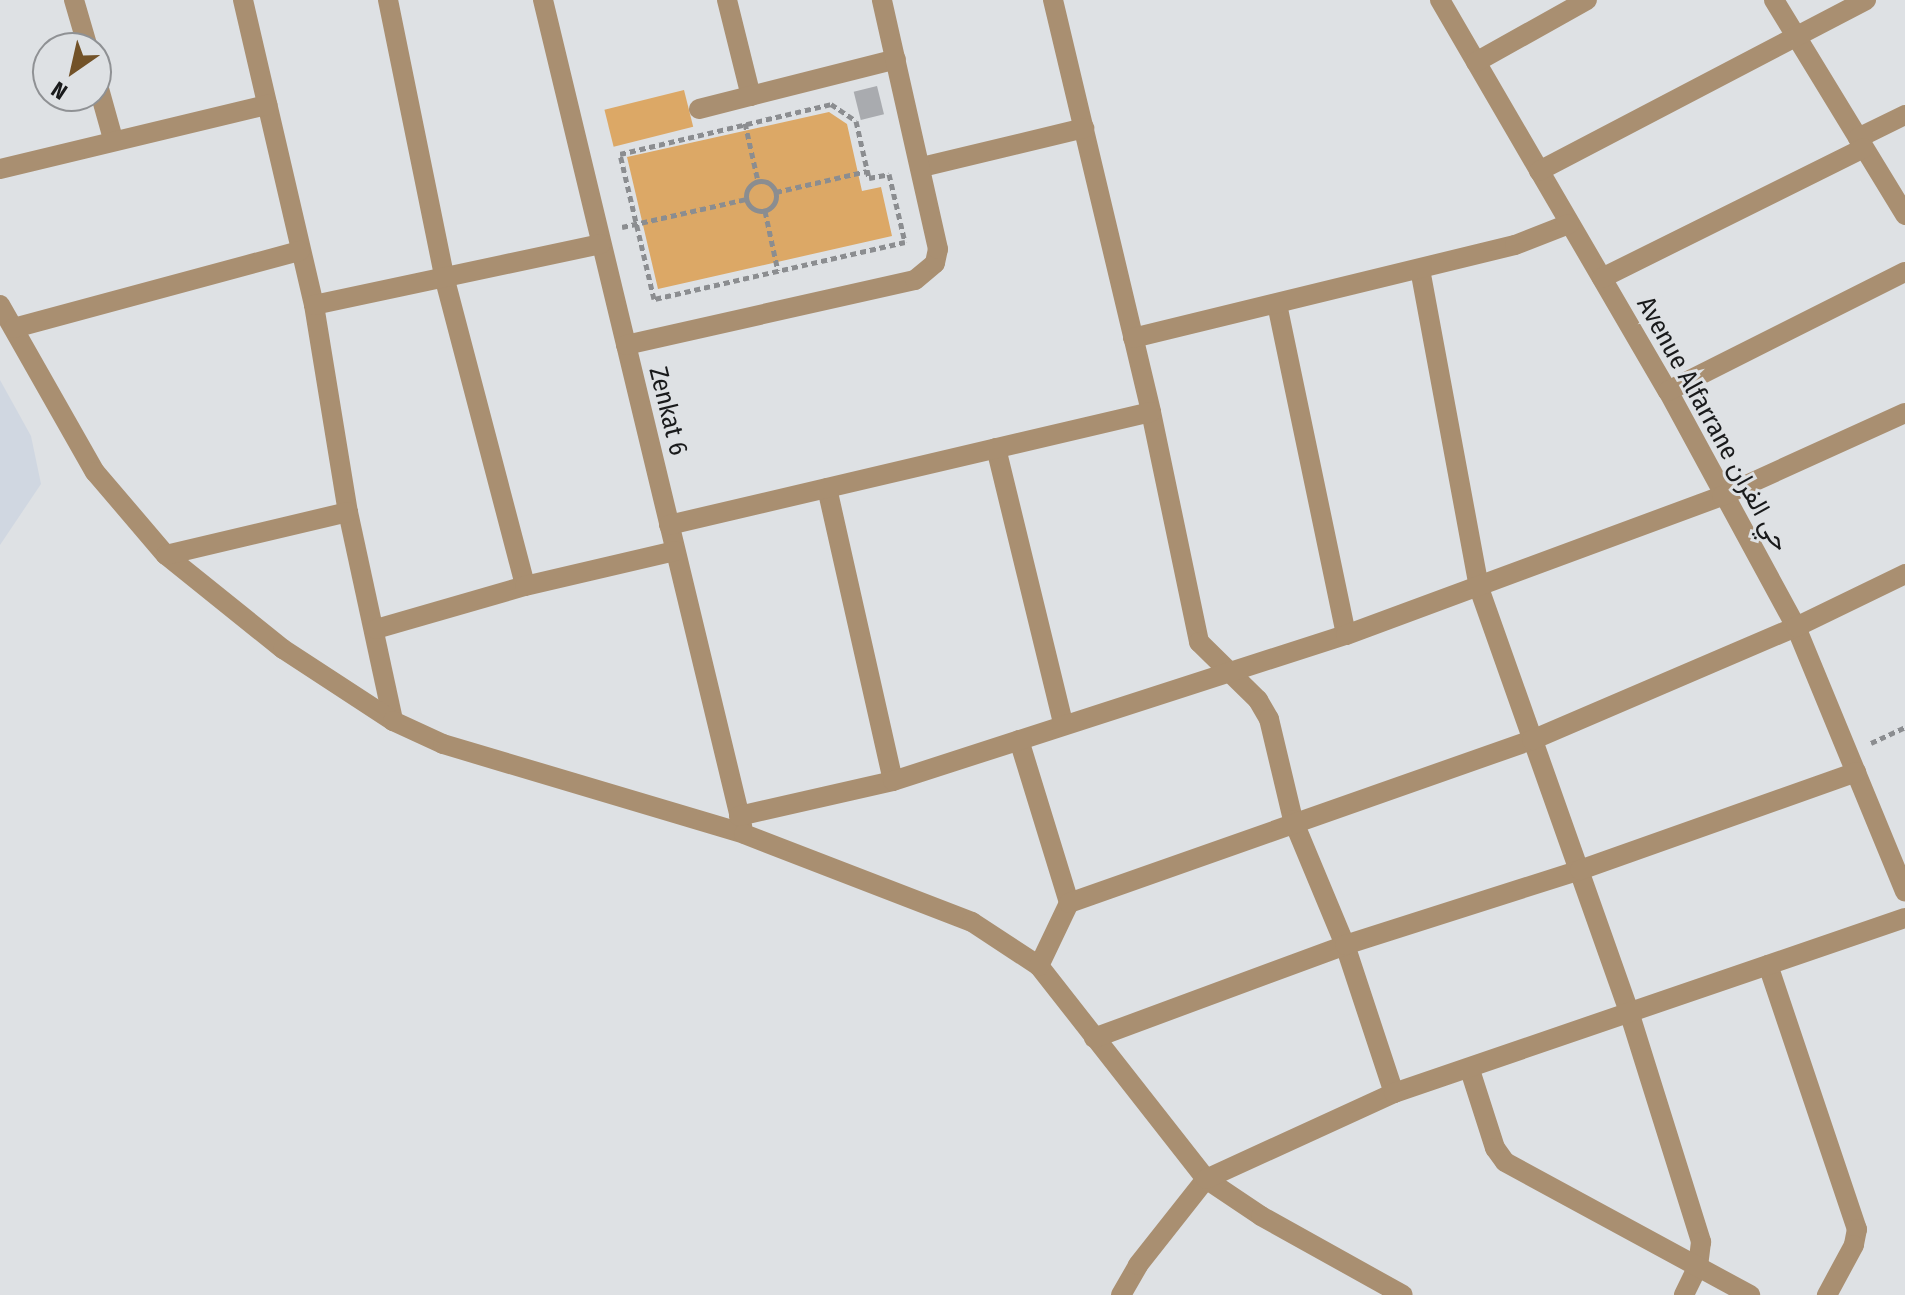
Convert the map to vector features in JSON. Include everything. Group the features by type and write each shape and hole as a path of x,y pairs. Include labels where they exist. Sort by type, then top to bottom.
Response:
{"street":[{"path":"74,0 83,32"},
{"path":"245,0 314,305 348,512 376,629 393,721"},
{"path":"388,0 445,280 525,586"},
{"name":"Zenkat 6","path":"543,0 741,825"},
{"path":"727,0 745,97"},
{"path":"626,345 915,280 935,263 938,249 922,167 882,0"},
{"path":"1053,0 1151,412 1199,642 1269,719 1293,820 1345,945 1394,1093"},
{"name":"Avenue Alfarrane حي الفران","path":"1440,0 1668,391 1722,496 1796,627 1852,763 1896,850 1905,891"},
{"path":"1476,62 1587,0"},
{"path":"1774,0 1905,215"},
{"path":"1539,171 1866,0"},
{"path":"699,109 896,59"},
{"path":"0,169 113,139 267,105"},
{"path":"105,112 113,139"},
{"path":"1602,278 1861,143 1905,115"},
{"path":"922,167 1084,128"},
{"path":"1133,338 1515,245 1569,224"},
{"path":"314,305 445,280 600,238"},
{"path":"14,328 300,251"},
{"path":"1420,269 1479,588 1630,1015 1701,1242 1698,1266 1684,1295"},
{"path":"1668,391 1905,272"},
{"path":"1277,304 1346,635"},
{"path":"0,305 95,472 166,555 283,649 393,721 491,762 741,825 972,922 1039,966 1206,1179 1261,1216 1403,1295"},
{"path":"669,525 1151,412"},
{"path":"741,825 893,781 1063,723 1230,674 1479,588 1722,496 1905,413"},
{"path":"996,448 1063,723"},
{"path":"827,488 893,781"},
{"path":"166,555 348,512"},
{"path":"376,629 525,586 675,551"},
{"path":"1069,903 1293,820 1532,740 1796,627 1905,574"},
{"path":"1019,740 1069,903 1039,966"},
{"path":"1094,1038 1345,945 1580,870 1852,763"},
{"path":"1121,1295 1138,1265 1206,1179 1394,1093 1470,1070 1905,918"},
{"path":"1768,965 1857,1229 1854,1245 1827,1295"},
{"path":"1470,1070 1495,1148 1505,1162 1750,1295"}],"path":[{"path":"745,97 745,125 758,181"},
{"path":"831,104 856,121 869,178 889,174 905,242 654,299 620,154 745,125 831,104"},
{"path":"776,192 867,171"},
{"path":"758,181 768,182 776,192 774,205 765,211 751,208 746,199 749,186 758,181"},
{"path":"600,238 636,224 746,199"},
{"path":"765,211 778,271"},
{"path":"1852,763 1905,727"}],"shaded area":[{"path":"684,90 693,127 614,147 604,110"},
{"path":"829,112 847,124 862,191 881,187 892,236 658,289 627,157"},
{"path":"0,380 31,436 41,484 0,545"}],"building":[{"path":"877,86 884,114 861,120 854,92"}]}
